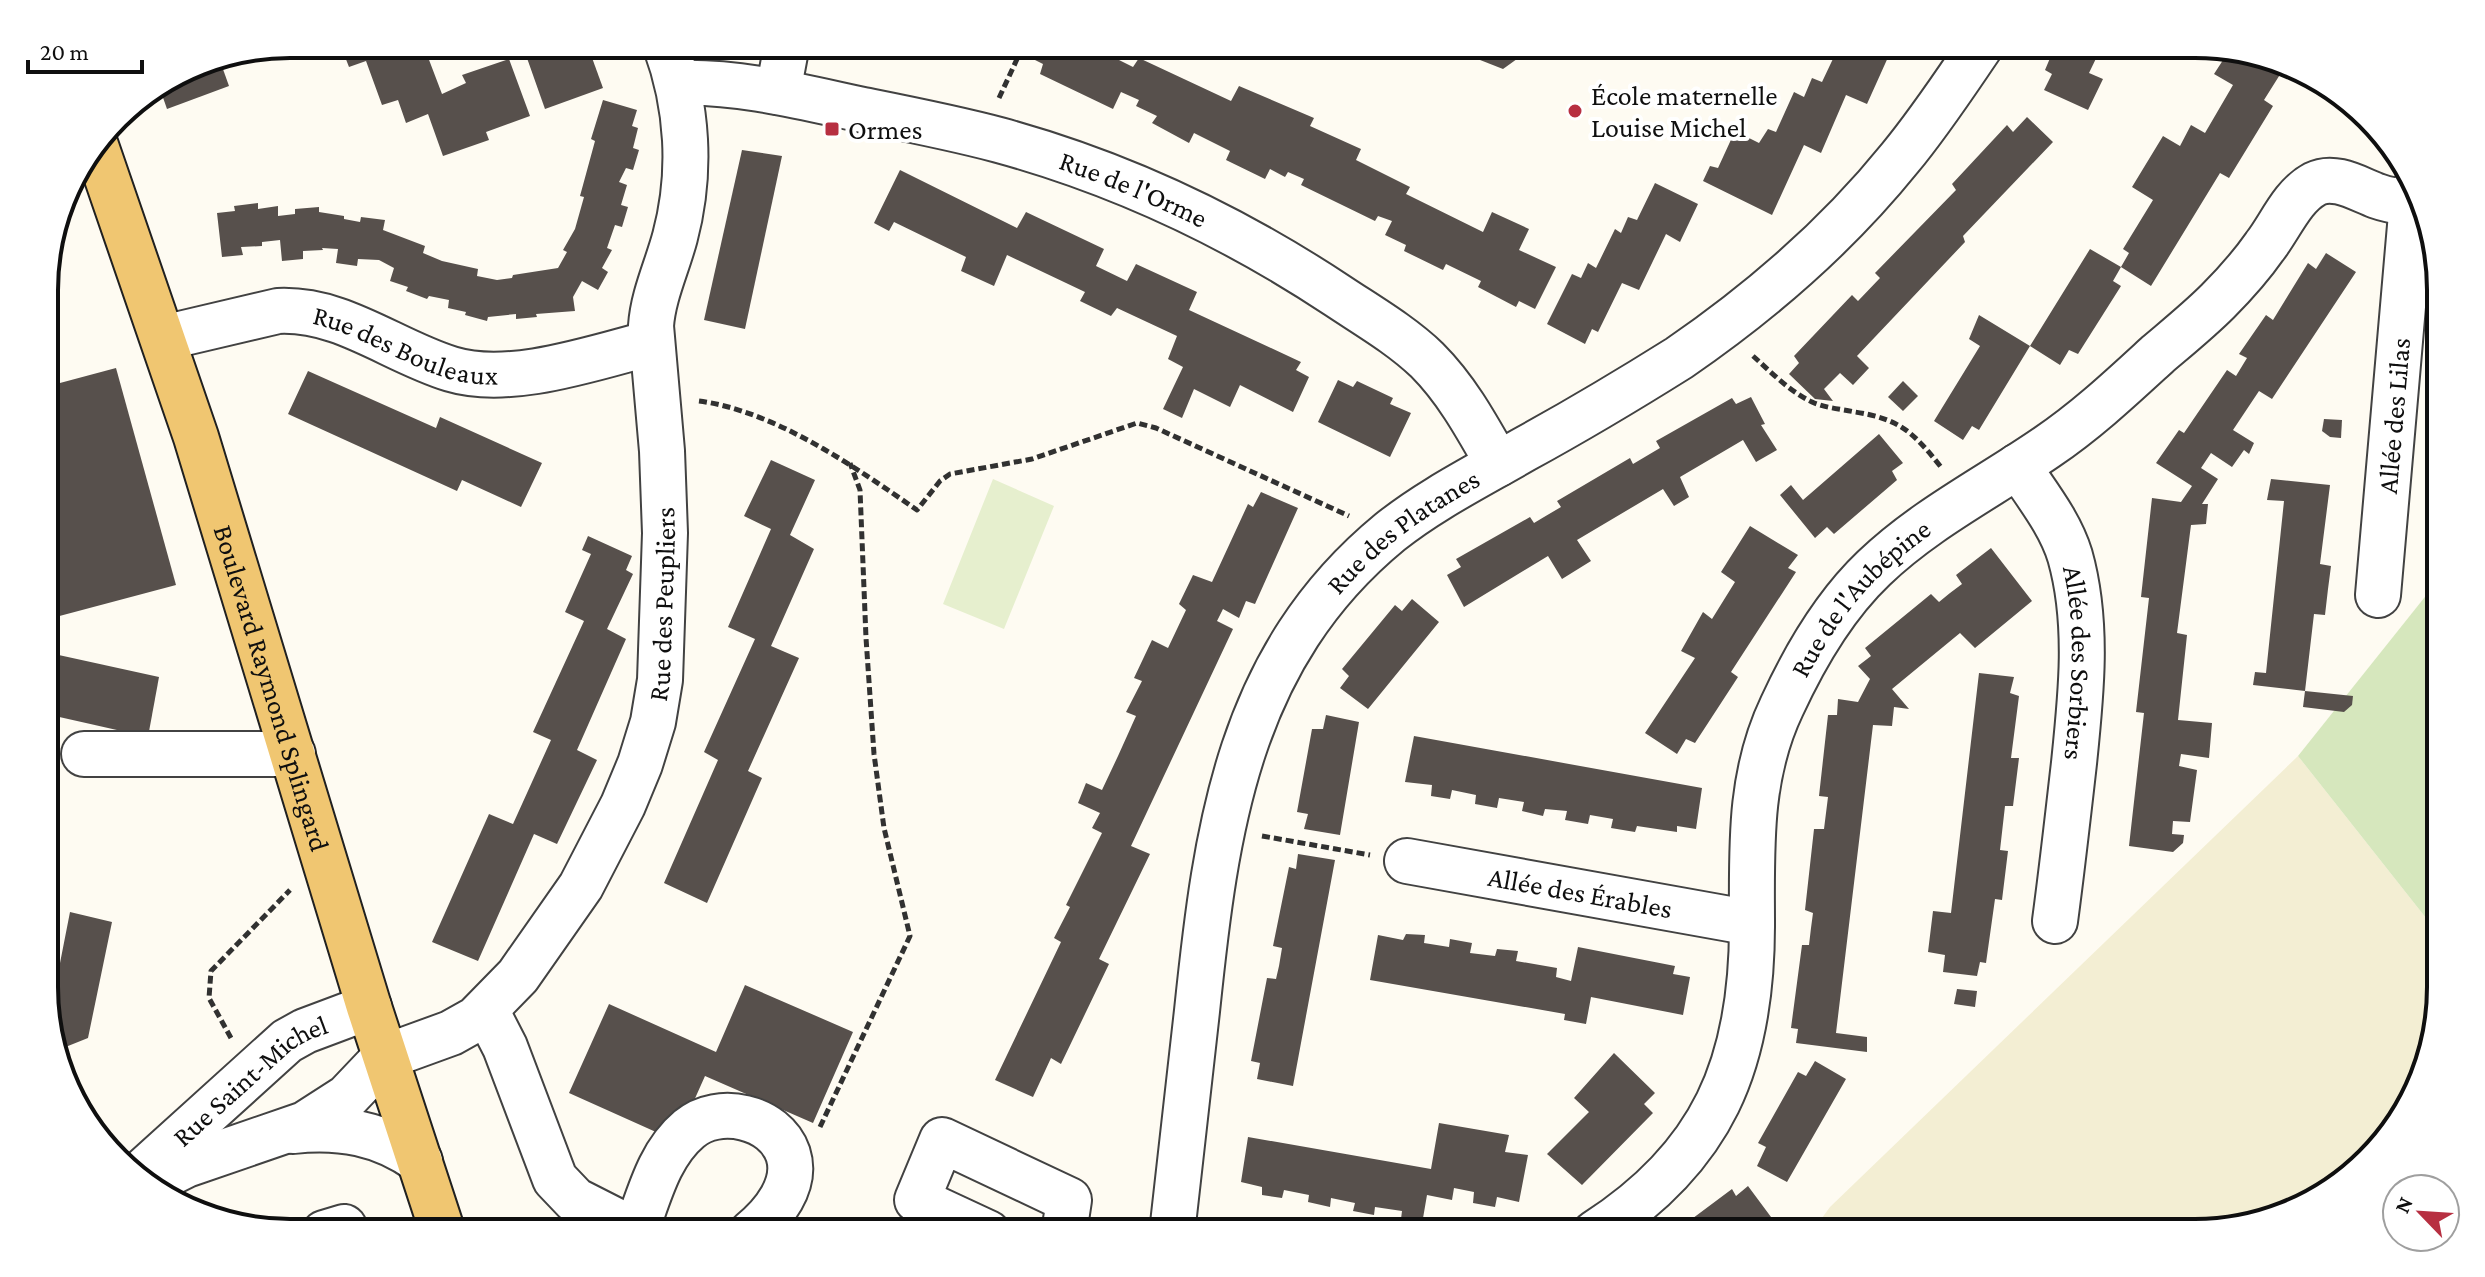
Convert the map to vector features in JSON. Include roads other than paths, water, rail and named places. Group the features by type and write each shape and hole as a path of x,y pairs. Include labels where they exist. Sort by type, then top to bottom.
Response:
{"main road":[{"name":"Boulevard Raymond Splingard","path":"100,157 163,338 369,1007 439,1219"}],"street":[{"path":"778,92 784,58"},
{"name":"Rue des Platanes","path":"1174,1219 1205,931 1222,829 1243,746 1261,698 1283,657 1326,595 1388,534 1425,507 1619,396 1722,328 1793,270 1866,198 1919,134 1972,58"},
{"name":"Rue de l'Orme","path":"671,63 708,82 778,92 944,127 1020,147 1097,172 1213,222 1313,280 1405,342 1453,389 1498,464"},
{"name":"Rue des Peupliers","path":"385,1057 469,1024 486,1010 533,957 581,886 623,805 648,743 660,680 665,580 664,489 651,343 652,312 677,228 684,185 685,135 671,63"},
{"name":"Rue de l'Aubépine","path":"1615,1219 1669,1173 1702,1133 1732,1073 1743,1031 1752,953 1752,822 1758,773 1772,728 1802,666 1831,619 1864,578 1911,538 2088,417 2217,302 2252,263 2293,205 2314,184 2339,181 2379,197 2407,197"},
{"name":"Allée des Lilas","path":"2378,595 2412,209"},
{"name":"Rue des Bouleaux","path":"163,338 294,310 343,321 452,369 492,375 530,371 651,343"},
{"name":"Allée des Sorbiers","path":"2018,466 2055,521 2063,539 2070,556 2079,610 2081,692 2055,921"},
{"path":"84,754 293,754"},
{"name":"Allée des Érables","path":"1407,861 1752,923"},
{"name":"Rue Saint-Michel","path":"146,1168 287,1041 369,1007"},
{"path":"486,1010 505,1047 555,1179 575,1200 612,1219"},
{"name":"Rue Saint-Michel","path":"159,1179 199,1160 287,1132 316,1119 339,1103 385,1057"},
{"path":"643,1219 662,1164 691,1127 711,1117 737,1115 760,1124 777,1136 788,1153 789,1180 768,1219"},
{"name":"Rue Saint-Michel","path":"287,1132 334,1129 357,1132 390,1143 420,1161"},
{"path":"958,1219 917,1200 942,1140 1069,1200 1066,1219"}],"place":[{"name":"École maternelle Louise Michel","path":"1575,111"},
{"name":"Ormes","path":"832,129"}]}
